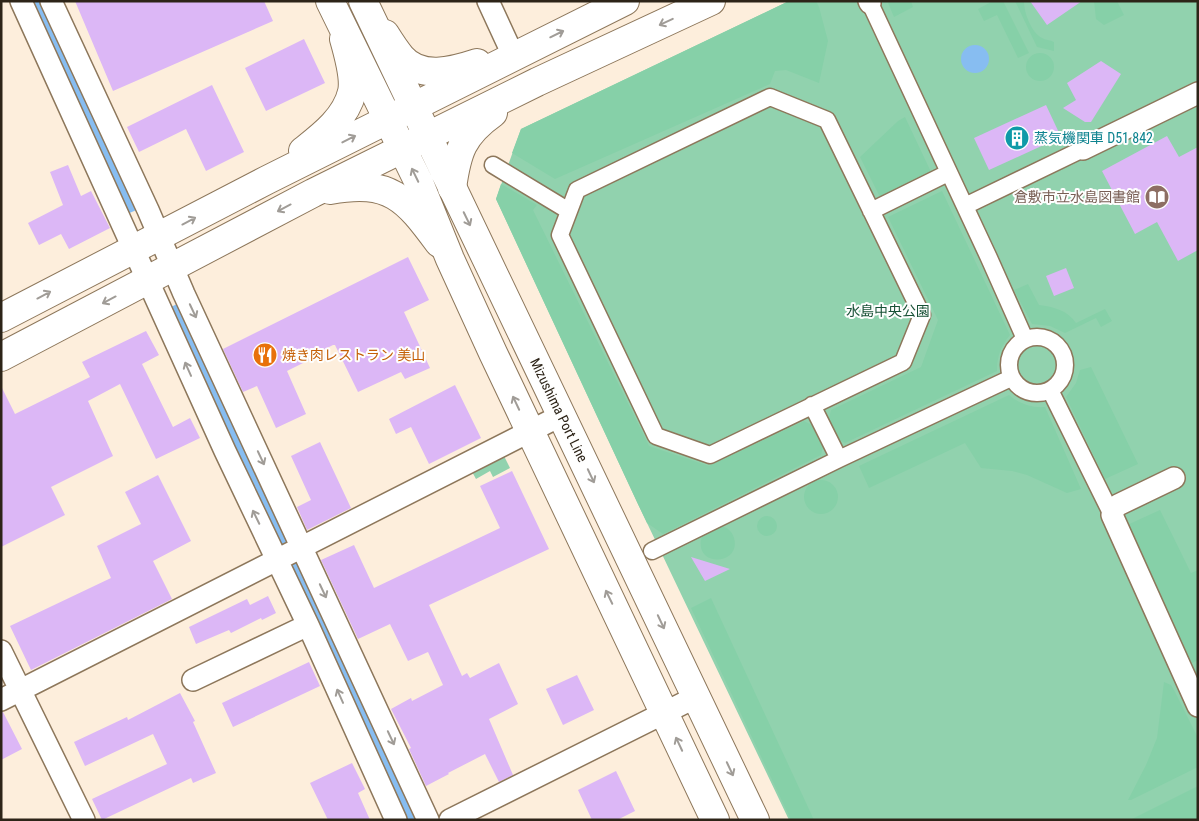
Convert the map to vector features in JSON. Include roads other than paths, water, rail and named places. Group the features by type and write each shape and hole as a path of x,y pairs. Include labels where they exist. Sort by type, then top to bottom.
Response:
{"street":[{"path":"21,1 160,237 289,554 308,625 396,820"},
{"path":"51,1 133,248 225,450 289,554 428,820"},
{"path":"488,1 518,52"},
{"path":"1,318 133,248 160,237 267,180 518,52 625,1"},
{"path":"1,357 313,193 537,82 711,1"},
{"path":"869,2 1025,339"},
{"path":"365,5 401,58 415,68 436,72 458,69 518,52"},
{"name":"Mizushima Port Line","path":"365,5 754,820"},
{"path":"335,12 420,185 450,259 715,820"},
{"path":"267,180 327,131 341,116 352,92 347,50 335,12"},
{"path":"452,188 456,161 468,135 489,116 537,82"},
{"path":"965,206 1198,93"},
{"path":"770,97 827,120 922,316 903,362 710,455 656,436 560,235 569,211 577,190 770,97"},
{"path":"493,164 569,211"},
{"path":"871,211 948,173"},
{"path":"313,193 340,188 362,187 382,189 394,195 416,213 450,259"},
{"path":"1042,336 1050,339 1063,352 1065,369 1062,378 1050,390 1036,393 1028,392 1011,378 1008,370 1010,355 1018,343 1025,339 1042,336"},
{"path":"652,551 839,459 1011,378"},
{"path":"1050,390 1112,515 1198,706"},
{"path":"812,405 839,459"},
{"path":"1,700 562,415"},
{"path":"1112,515 1118,505 1174,478"},
{"path":"193,680 308,625"},
{"path":"1,651 84,820"},
{"path":"450,820 696,697"}],"water":[{"path":"30,1 42,1 139,209 127,214"},
{"path":"975,45 985,49 989,59 985,69 975,73 965,69 961,59 965,49"},
{"path":"181,302 418,820 407,820 169,308"}],"place":[{"name":"蒸気機関車 D51 842","path":"1017,138"},
{"name":"倉敷市立水島図書館","path":"1157,197"},
{"name":"焼き肉レストラン 美山","path":"265,355"}],"park label":[{"name":"水島中央公園","path":"888,311"}]}
